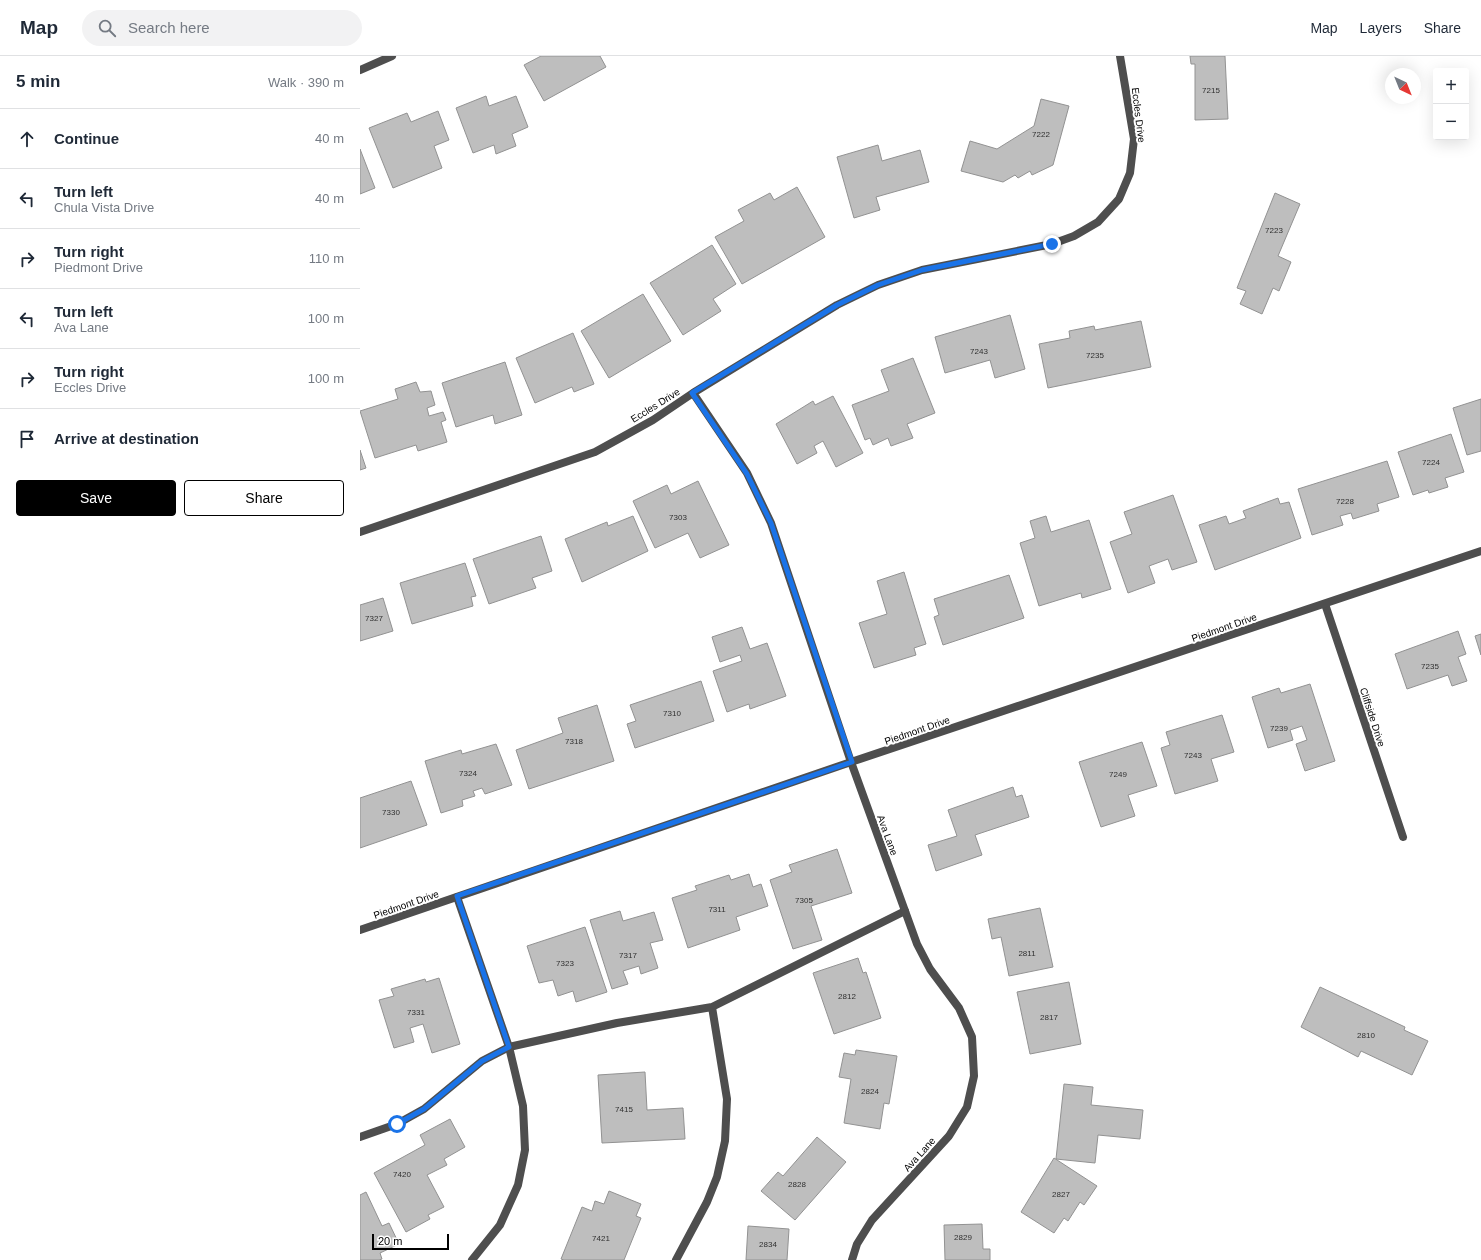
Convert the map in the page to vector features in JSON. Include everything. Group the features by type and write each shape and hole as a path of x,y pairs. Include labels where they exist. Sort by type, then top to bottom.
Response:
{"street":[{"path":"360,70 392,56"},
{"name":"Eccles Drive","path":"360,532 595,452 652,420 692,393 837,305 878,285 922,270 1052,244 1074,236 1098,222 1119,199 1130,173 1134,139 1120,56"},
{"name":"Ava Lane","path":"692,393 747,474 771,523 904,911 917,944 930,969 959,1008 972,1038 974,1076 967,1107 949,1136 872,1220 857,1244 852,1260"},
{"name":"Piedmont Drive","path":"360,930 852,762 1481,551"},
{"name":"Cliffside Drive","path":"1325,604 1403,836"},
{"path":"457,896 509,1047 523,1106 525,1150 518,1185 500,1225 472,1260"},
{"path":"360,1137 397,1124 424,1109 482,1061 509,1047 617,1023 712,1007 904,911"},
{"path":"676,1260 707,1202 717,1177 725,1141 727,1099 712,1007"}],"building":[{"path":"541,56 600,56 606,67 544,101 524,65"},
{"path":"1190,56 1225,56 1228,119 1195,120 1195,64 1191,64"},
{"path":"486,96 489,106 516,96 528,127 512,134 516,146 496,154 494,145 473,153 456,108"},
{"path":"1041,99 1069,106 1053,165 1032,175 1030,171 1018,178 1015,175 1003,182 961,171 970,141 997,149 1034,126"},
{"path":"438,111 449,140 434,146 442,168 393,188 369,128 407,113 411,122"},
{"path":"878,145 882,161 920,150 929,182 876,197 880,210 854,218 837,157"},
{"path":"360,149 375,188 360,194"},
{"path":"797,187 825,237 742,284 715,237 744,221 738,210 770,193 774,200"},
{"path":"1275,193 1300,204 1278,256 1291,262 1279,291 1273,288 1262,314 1240,304 1246,291 1237,288"},
{"path":"712,245 736,284 713,299 721,311 683,335 650,283"},
{"path":"643,294 671,341 609,378 581,331"},
{"path":"1010,315 1025,369 995,378 990,360 945,373 935,337"},
{"path":"1141,321 1151,367 1048,388 1039,344 1070,338 1069,331 1094,326 1095,330"},
{"path":"573,333 594,384 574,392 572,387 535,403 516,358"},
{"path":"913,358 935,413 907,424 913,438 891,446 888,438 873,445 870,438 865,440 852,405 889,391 881,370"},
{"path":"505,362 522,415 495,424 493,415 456,427 442,383"},
{"path":"416,382 420,392 431,391 435,405 427,408 429,416 443,412 446,420 441,422 447,442 418,451 416,445 375,458 360,411 398,399 395,389"},
{"path":"833,396 863,453 836,467 823,441 814,446 817,453 797,464 776,424 813,401 815,405"},
{"path":"1481,399 1481,451 1467,455 1453,408"},
{"path":"1451,434 1464,472 1445,478 1448,487 1429,493 1428,490 1413,495 1398,452"},
{"path":"360,450 366,468 360,470"},
{"path":"1387,461 1399,497 1377,504 1379,511 1353,519 1351,513 1340,516 1343,525 1312,535 1298,489"},
{"path":"698,481 729,545 700,558 688,533 655,548 633,501 667,485 671,494"},
{"path":"1173,495 1197,562 1172,570 1168,559 1149,566 1155,583 1128,593 1110,542 1132,534 1124,512"},
{"path":"1278,498 1280,504 1289,502 1301,538 1215,570 1199,525 1226,516 1229,524 1246,518 1243,511"},
{"path":"633,516 648,551 582,582 565,539 607,522 608,526"},
{"path":"1046,516 1051,532 1089,520 1111,589 1082,598 1081,593 1039,606 1020,543 1035,538 1030,521"},
{"path":"541,536 552,571 532,578 536,588 489,604 473,559"},
{"path":"465,563 476,596 471,597 473,606 412,624 400,583"},
{"path":"904,572 926,644 914,648 916,655 874,668 859,623 887,614 877,581"},
{"path":"1009,575 1024,618 943,645 934,617 939,615 934,599"},
{"path":"383,598 393,631 360,641 360,605"},
{"path":"742,627 750,649 767,643 786,696 750,709 749,704 727,712 713,671 742,661 740,655 720,662 712,637"},
{"path":"1458,631 1466,654 1458,657 1467,681 1452,686 1448,675 1407,689 1395,654"},
{"path":"1481,634 1481,655 1475,636"},
{"path":"701,681 714,721 635,748 627,724 636,721 630,705"},
{"path":"1310,684 1335,761 1305,771 1296,744 1307,740 1302,726 1290,730 1293,740 1268,748 1252,697 1279,688 1281,693"},
{"path":"597,705 614,761 529,789 516,750 563,733 558,718"},
{"path":"1222,715 1234,752 1211,759 1218,781 1175,794 1161,748 1170,745 1166,732"},
{"path":"1142,742 1157,786 1128,795 1135,816 1101,827 1079,762"},
{"path":"496,744 512,785 485,794 482,788 473,791 475,796 462,800 463,806 441,813 425,761 461,750 462,754"},
{"path":"411,781 427,825 360,848 360,798"},
{"path":"1013,787 1016,797 1022,795 1029,817 975,835 982,855 936,871 928,845 957,836 948,810"},
{"path":"837,849 852,893 811,906 822,940 793,949 770,880 792,872 789,865"},
{"path":"749,874 753,887 761,884 768,906 736,917 740,930 688,948 672,898 697,890 695,886 729,875 731,880"},
{"path":"1040,908 1053,967 1009,976 1001,937 992,939 988,919"},
{"path":"620,911 623,921 654,912 663,940 650,943 658,968 641,974 639,966 623,971 628,984 612,989 590,920"},
{"path":"585,927 607,992 576,1002 573,991 558,996 553,980 539,983 527,946"},
{"path":"858,958 863,973 866,972 881,1018 834,1034 813,973"},
{"path":"439,978 460,1044 432,1053 423,1024 410,1028 414,1042 394,1048 379,1000 394,996 391,989 425,979 426,982"},
{"path":"1069,982 1081,1044 1030,1054 1017,992"},
{"path":"1320,987 1405,1027 1404,1030 1428,1041 1412,1075 1361,1051 1358,1057 1301,1027"},
{"path":"856,1050 897,1056 889,1104 884,1103 880,1129 844,1123 851,1079 839,1077 844,1053 855,1055"},
{"path":"645,1072 647,1110 683,1108 685,1139 602,1143 598,1075"},
{"path":"1064,1084 1093,1087 1091,1105 1143,1110 1140,1139 1098,1135 1095,1163 1056,1159"},
{"path":"450,1119 465,1147 444,1159 447,1165 427,1175 444,1207 428,1215 430,1219 406,1232 374,1173 425,1145 420,1135"},
{"path":"817,1137 846,1162 795,1220 761,1191 778,1172 783,1176"},
{"path":"1054,1158 1097,1186 1084,1205 1080,1202 1068,1221 1064,1218 1054,1233 1021,1212"},
{"path":"609,1191 641,1204 636,1216 641,1218 624,1260 561,1259 582,1207 592,1211 595,1201 604,1204"},
{"path":"366,1192 382,1226 389,1223 399,1244 380,1253 382,1259 379,1260 360,1260 360,1195"},
{"path":"982,1224 983,1249 990,1249 990,1260 945,1260 944,1225"},
{"path":"748,1226 789,1229 787,1260 746,1260"}],"route":[{"path":"397,1124 424,1109 482,1061 509,1047 457,896 852,762 771,523 747,474 692,393 837,305 878,285 922,270 1052,244"}]}
